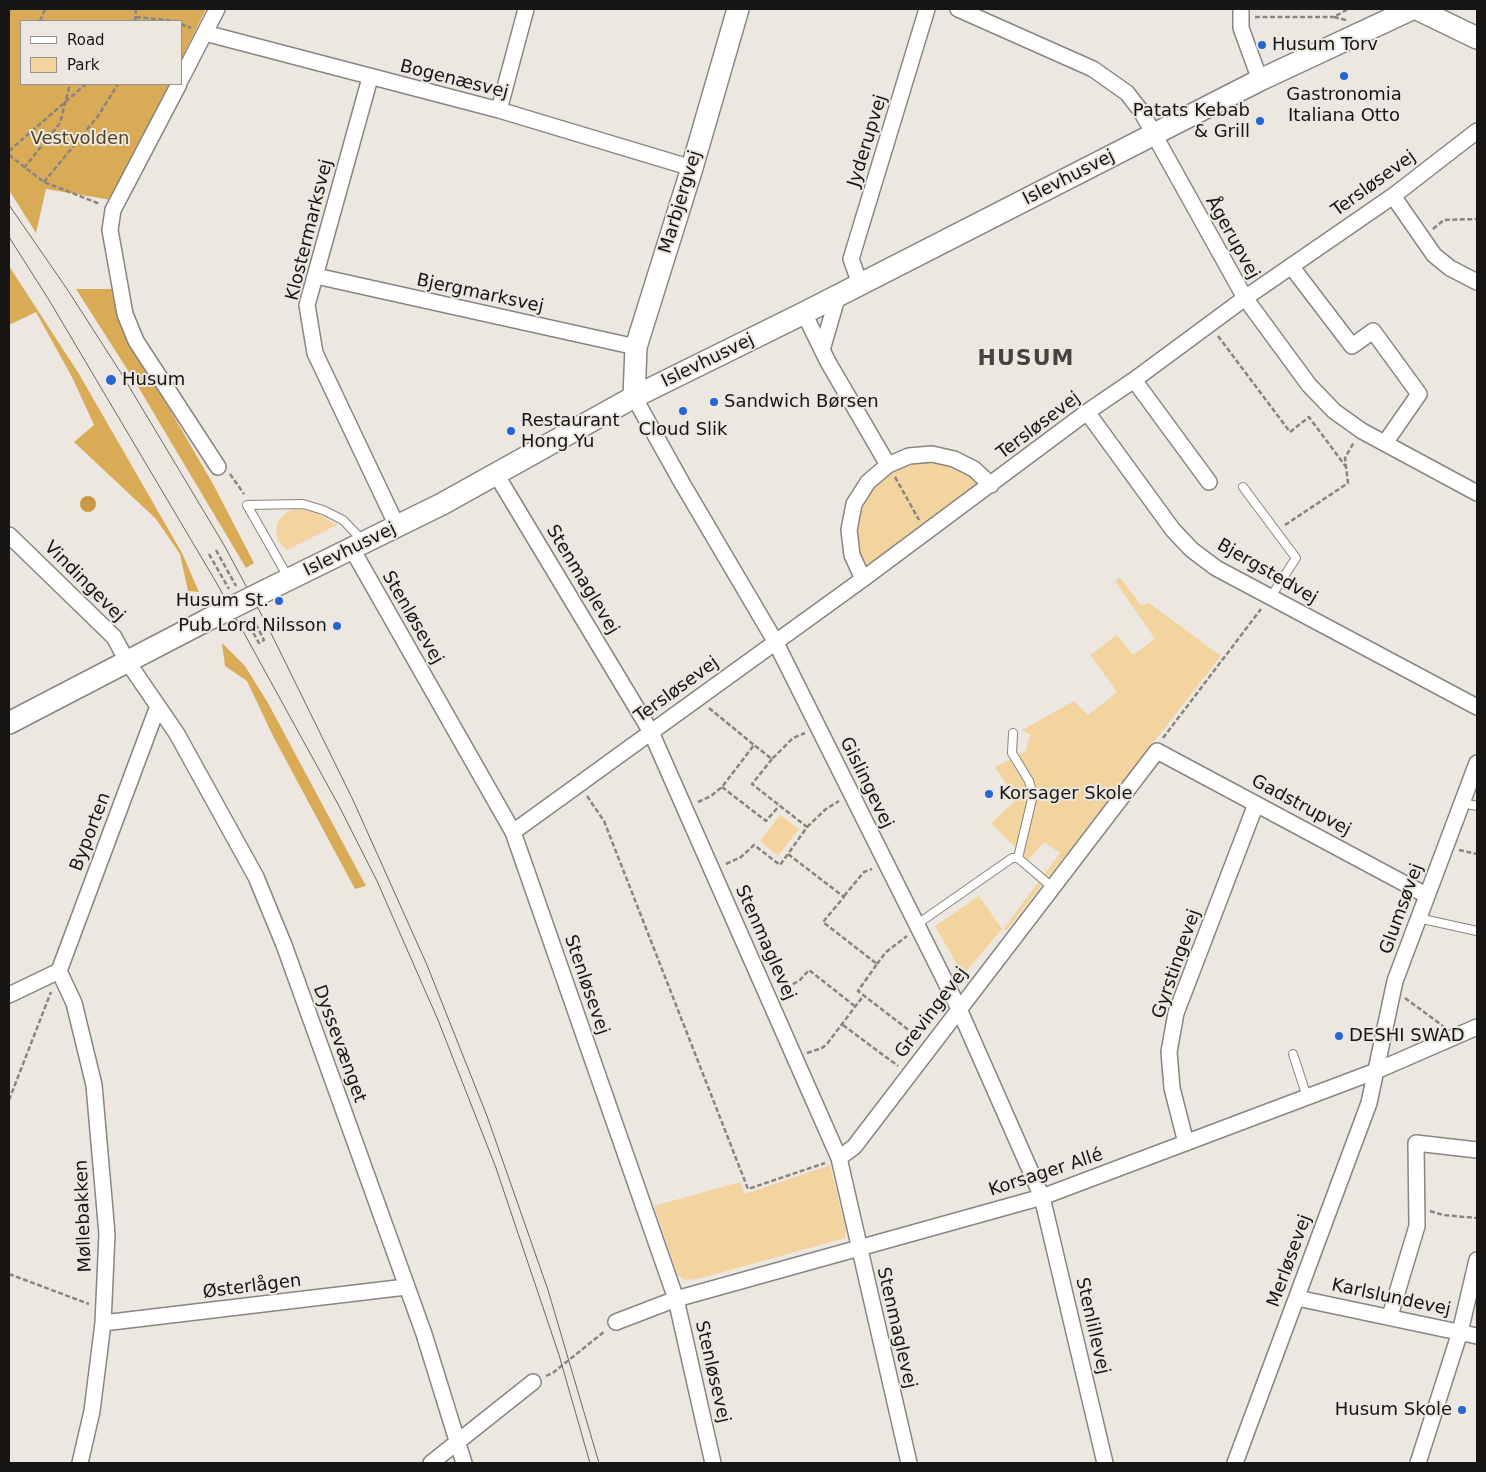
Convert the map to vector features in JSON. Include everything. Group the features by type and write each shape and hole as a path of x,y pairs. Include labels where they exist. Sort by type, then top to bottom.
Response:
{"street":[{"path":"182,77 217,9"},
{"path":"499,110 526,9"},
{"name":"Marbjergvej","path":"634,397 636,347 692,168 738,9"},
{"name":"Jyderupvej","path":"860,284 852,259 927,9"},
{"name":"Ågerupvej","path":"958,9 1093,69 1112,80 1127,93 1141,111 1245,298 1309,385 1334,411 1362,430 1477,493"},
{"name":"Islevhusvej","path":"9,723 208,619 397,526 496,474 634,397 804,313 1260,80 1412,9"},
{"path":"1417,9 1477,38"},
{"path":"1241,13 1241,28 1260,80"},
{"name":"Bogenæsvej","path":"205,33 370,78 499,110 692,168"},
{"name":"Klostermarksvej","path":"370,78 307,305 315,353 397,526"},
{"path":"178,85 113,210 110,230 125,314 136,341 224,470"},
{"name":"Tersløsevej","path":"513,832 775,641 864,579 1087,412 1134,380 1245,298 1393,196 1477,131"},
{"path":"1393,196 1434,255 1450,268 1477,282"},
{"path":"1292,266 1352,346 1373,331 1419,394 1385,443"},
{"name":"Bjergmarksvej","path":"316,276 636,347"},
{"path":"822,350 838,295"},
{"path":"804,313 822,350 888,465"},
{"path":"1134,380 1209,482"},
{"name":"Gislingevej","path":"634,397 775,641 959,1009 1042,1197"},
{"name":"Bjergstedvej","path":"1087,412 1173,530 1192,550 1216,568 1270,598 1477,708"},
{"name":"Tersløsevej","path":"864,579 852,556 849,530 852,512 854,504 868,482 888,465 909,456 924,455 954,458 974,469 991,485"},
{"name":"Stenmaglevej","path":"496,474 651,732 839,1158 909,1463"},
{"name":"Vindingevej","path":"9,534 114,637 127,661"},
{"name":"Stenløsevej","path":"358,546 513,832 676,1299 713,1463"},
{"name":"Dyssevænget","path":"127,661 177,734 256,878 284,945 424,1334 464,1463"},
{"name":"Byporten","path":"59,970 158,706"},
{"name":"Gadstrupvej","path":"1157,751 1426,895"},
{"name":"Grevingevej","path":"839,1158 854,1146 1157,751"},
{"name":"Glumsøvej","path":"1376,1071 1394,990 1426,895 1477,763"},
{"name":"Gyrstingevej","path":"1186,1143 1172,1088 1169,1052 1176,1013 1256,804"},
{"path":"9,996 59,970"},
{"name":"Møllebakken","path":"59,970 74,1003 94,1085 107,1234 103,1316 92,1411 80,1463"},
{"name":"Korsager Allé","path":"616,1322 676,1299 1042,1197 1376,1071 1477,1027"},
{"name":"Merløsevej","path":"1235,1463 1369,1103 1376,1071"},
{"path":"1390,1316 1417,1226 1416,1143 1477,1150"},
{"name":"Stenlillevej","path":"1042,1197 1105,1463"},
{"path":"1418,1463 1460,1332 1477,1260"},
{"name":"Østerlågen","path":"103,1316 406,1287"},
{"name":"Karlslundevej","path":"1297,1298 1390,1316 1477,1336"},
{"path":"431,1463 533,1382"}],"lane":[{"path":"1243,487 1296,558 1270,598"},
{"path":"289,580 247,505 304,504 323,510 343,520 358,546"},
{"path":"1013,733 1012,754 1029,781 1033,794 1018,858"},
{"path":"1462,802 1477,806"},
{"path":"917,928 1012,858 1018,858 1052,887"},
{"path":"1418,917 1477,931"},
{"path":"1293,1054 1307,1097"}],"path":[{"path":"135,20 136,9"},
{"path":"1241,13 1334,17"},
{"path":"136,17 165,20"},
{"path":"24,168 60,122 70,85"},
{"path":"9,151 85,85"},
{"path":"44,182 98,116 117,85"},
{"path":"9,155 44,182 113,210"},
{"path":"1422,238 1444,220 1477,219"},
{"path":"1210,324 1290,432 1309,418 1346,467"},
{"path":"1276,532 1348,483 1345,458 1362,430"},
{"path":"888,465 926,532"},
{"path":"224,470 245,495"},
{"path":"209,554 223,579"},
{"path":"1157,751 1160,741 1270,598"},
{"path":"251,629 259,643 264,640 256,624"},
{"path":"700,696 712,713 772,759"},
{"path":"807,827 752,784 772,759 793,738 817,727"},
{"path":"685,807 711,796 722,787 754,745"},
{"path":"579,784 604,821 748,1189 839,1158"},
{"path":"722,787 766,821 779,806"},
{"path":"712,870 741,857 754,845 780,865 807,827 826,809 852,796"},
{"path":"788,854 844,897"},
{"path":"877,964 823,922 864,872 884,862"},
{"path":"917,928 898,941 877,964 858,991 930,1046"},
{"path":"9,1100 59,970"},
{"path":"769,999 800,980 809,970 856,1007"},
{"path":"1394,990 1456,1036"},
{"path":"795,1058 822,1048 843,1025 864,996"},
{"path":"843,1025 909,1074"},
{"path":"1417,1206 1443,1215 1477,1218"},
{"path":"9,1274 103,1316"},
{"path":"533,1382 554,1372 616,1322"}],"green space":[{"name":"Vestvolden","path":"9,9 206,9 182,58 182,20 20,20 20,85 168,85 111,200 46,189 36,233 9,190"},
{"path":"9,266 79,374 182,553 199,592 188,591 180,554 156,519 74,442 94,425 73,379 36,312 9,325"},
{"path":"76,289 113,289 116,312 130,341 213,484 254,563 246,568 134,380"},
{"path":"911,462 929,462 954,467 969,475 977,484 865,567 859,557 857,530 861,505 873,485 891,471"},
{"path":"294,509 311,510 337,525 287,550 278,540 276,529 279,519"},
{"path":"1120,577 1141,605 1149,603 1221,656 1006,931 1004,928 1060,853 1044,842 1028,860 991,823 1016,800 995,767 1026,751 1030,735 1022,730 1074,701 1088,715 1117,692 1090,655 1117,635 1133,655 1155,639 1115,581"},
{"path":"222,643 245,666 268,703 366,886 355,889 273,736 247,681 225,666"},
{"path":"780,815 799,829 778,856 760,841"},
{"path":"979,896 1002,929 963,975 935,926"},
{"path":"830,1165 846,1229 845,1238 698,1279 685,1280 677,1274 654,1206 740,1182 745,1194"}],"shaded area":[{"path":"88,496 94,498 96,504 94,510 88,512 82,510 80,504 82,498"}],"tram line":[{"path":"9,205 67,289 121,373 224,545 266,623 353,800 427,965 487,1116 548,1290 599,1463"},
{"path":"9,237 49,300 216,582 339,806 377,881 438,1020 496,1168 559,1355 590,1463"}],"place":[{"name":"Husum Torv","path":"1262,45"},
{"name":"Gastronomia Italiana Otto","path":"1344,76"},
{"name":"Patats Kebab & Grill","path":"1260,121"},
{"name":"Husum","path":"111,380"},
{"name":"Sandwich Børsen","path":"714,402"},
{"name":"Cloud Slik","path":"683,411"},
{"name":"Restaurant Hong Yu","path":"511,431"},
{"name":"Husum St.","path":"279,601"},
{"name":"Pub Lord Nilsson","path":"337,626"},
{"name":"Korsager Skole","path":"989,794"},
{"name":"DESHI SWAD","path":"1339,1036"},
{"name":"Husum Skole","path":"1462,1410"}],"district":[{"name":"HUSUM","path":"1026,359"}]}
